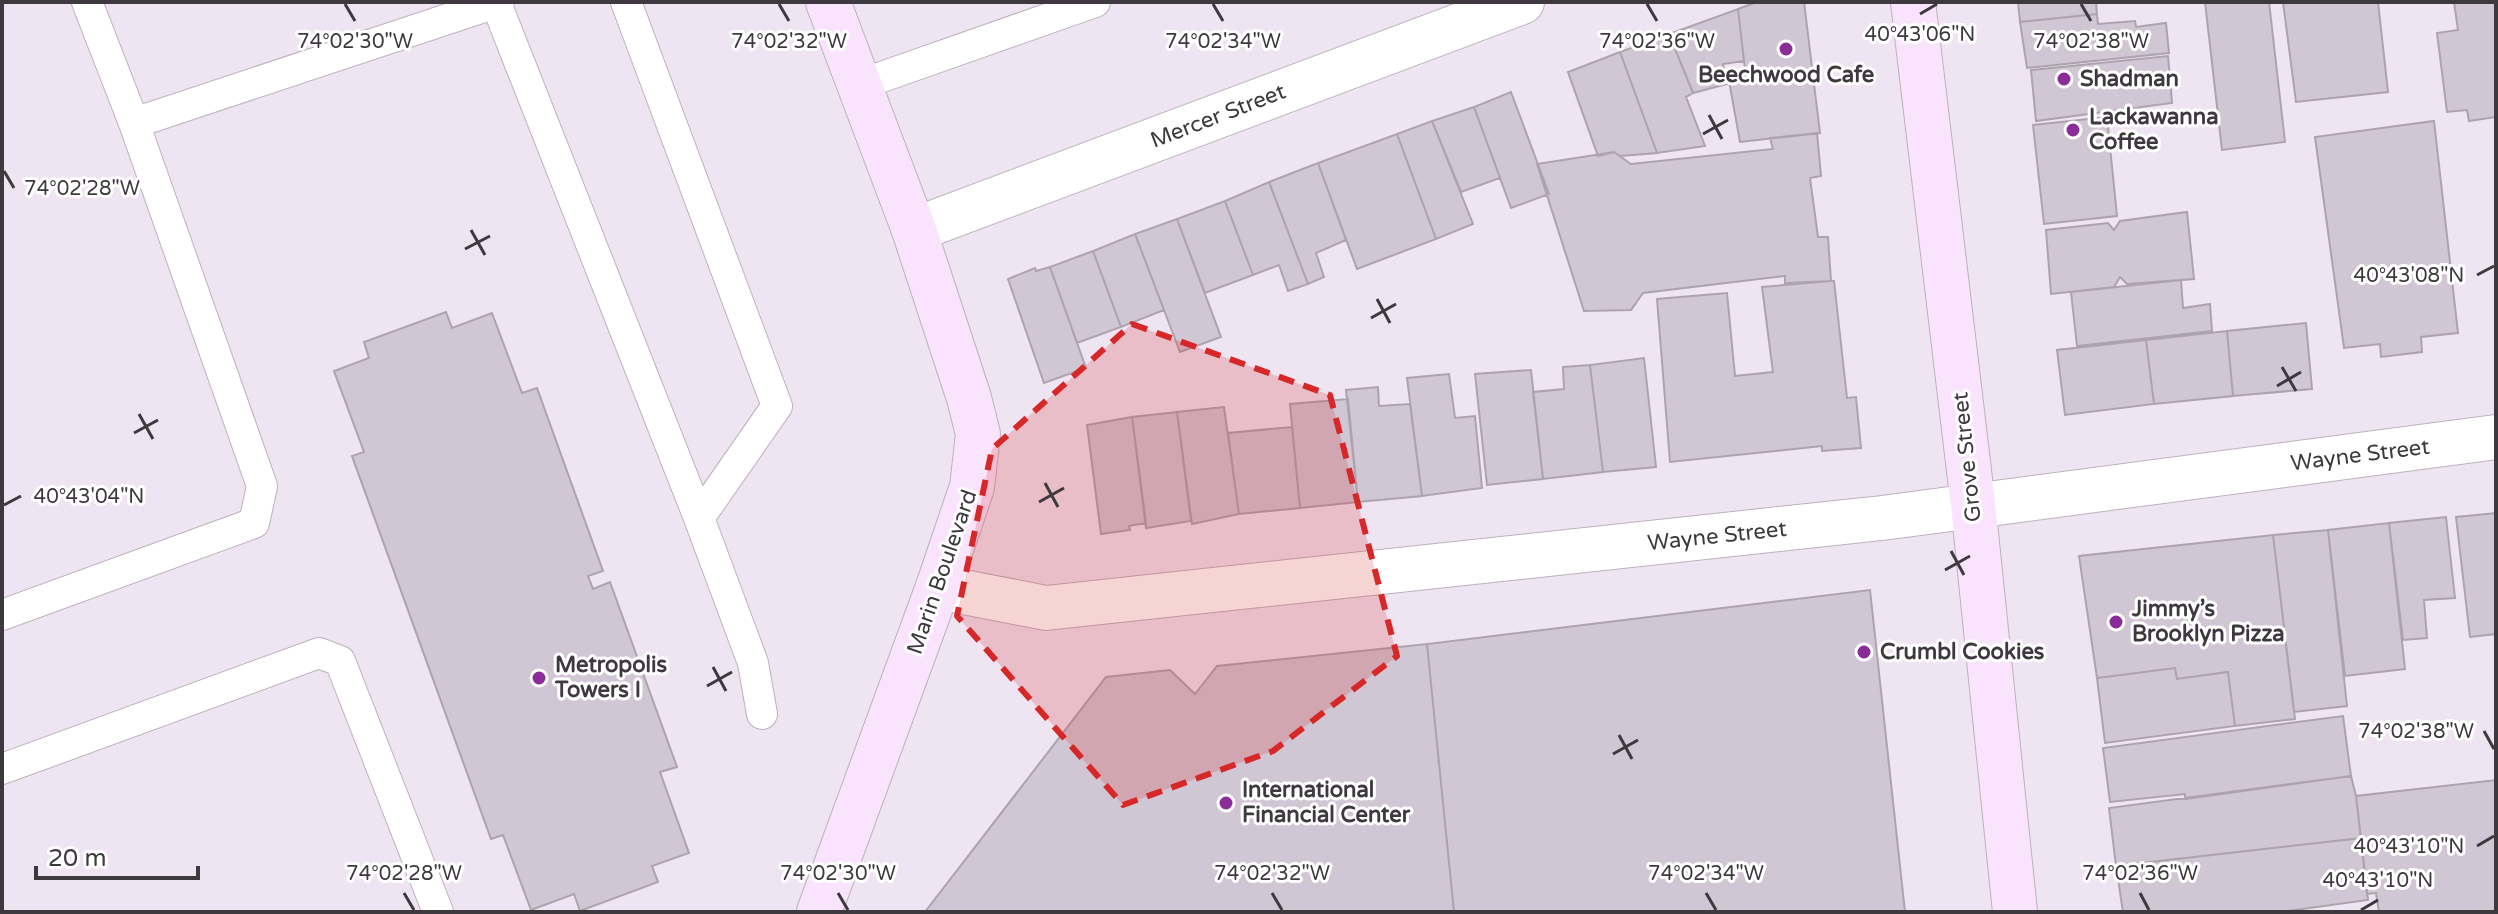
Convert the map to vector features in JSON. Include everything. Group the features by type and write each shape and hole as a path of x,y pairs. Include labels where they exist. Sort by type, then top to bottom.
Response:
{"main road":[{"name":"Marin Boulevard","path":"819,912 972,487 978,434 914,230 828,2"},
{"name":"Grove Street","path":"1913,2 1973,504 2015,912"}],"street":[{"name":"Mercer Street","path":"914,230 1522,2"},
{"name":"Wayne Street","path":"938,587 1046,608 1866,520 2496,437"}],"lane":[{"path":"2,615 254,523 262,486 134,123 87,2"},
{"path":"134,123 497,2 753,663 762,714"},
{"path":"626,2 777,406 699,518"},
{"path":"859,85 1095,2"},
{"path":"2,769 319,653 340,661 438,912"}],"highlighted area":[{"path":"1132,324 1330,395 1397,656 1273,751 1123,805 957,616 992,449"}],"building":[{"path":"1757,2 1804,2 1820,133 1740,142 1729,81 1746,78 1738,9"},
{"path":"2018,2 2096,2 2097,14 2020,22"},
{"path":"2205,2 2269,2 2285,142 2222,150"},
{"path":"2283,2 2378,2 2388,92 2296,102"},
{"path":"2454,2 2496,2 2496,117 2469,121 2467,110 2447,112 2437,33 2458,30"},
{"path":"1738,9 1744,61 1723,64 1727,84 1693,93 1669,34"},
{"path":"2097,14 2098,24 2135,21 2136,27 2166,23 2169,53 2027,68 2020,22"},
{"path":"1669,34 1693,93 1686,97 1705,146 1657,153 1620,52"},
{"path":"1620,52 1657,153 1620,156 1614,152 1598,156 1568,72"},
{"path":"2168,56 2172,103 2036,121 2031,70"},
{"path":"1511,92 1549,194 1511,208 1474,107"},
{"path":"1474,107 1500,178 1461,192 1432,121"},
{"path":"2107,117 2117,216 2044,224 2033,125"},
{"path":"1432,121 1473,224 1436,239 1397,134"},
{"path":"2434,121 2458,333 2421,337 2422,352 2381,357 2380,344 2344,348 2315,137"},
{"path":"1817,133 1821,176 1810,178 1818,237 1828,237 1831,281 1785,283 1785,276 1643,293 1631,310 1584,311 1537,164 1614,152 1631,164 1773,149 1770,138"},
{"path":"1397,134 1436,239 1357,269 1318,163"},
{"path":"1318,163 1346,240 1316,253 1324,277 1308,284 1269,182"},
{"path":"1269,182 1308,284 1288,291 1279,265 1253,275 1225,201"},
{"path":"1225,201 1253,275 1205,293 1177,219"},
{"path":"2187,212 2194,279 2127,284 2120,277 2114,287 2051,294 2046,230 2108,223 2114,230 2120,221"},
{"path":"1177,219 1221,337 1180,352 1135,234"},
{"path":"1135,234 1164,310 1121,327 1093,251"},
{"path":"1093,251 1121,327 1077,343 1050,267"},
{"path":"1050,267 1086,368 1044,383 1008,279 1035,268 1036,271"},
{"path":"2181,280 2183,308 2210,304 2212,331 2077,346 2071,292"},
{"path":"1834,281 1847,398 1856,397 1861,448 1822,451 1822,446 1670,462 1657,299 1727,293 1735,376 1773,372 1762,287"},
{"name":"Metropolis Towers I","path":"446,312 452,328 492,313 522,393 537,388 603,571 588,576 593,589 610,582 677,767 660,772 689,853 652,866 658,882 580,911 574,894 531,910 503,835 491,839 352,456 364,452 334,371 369,358 364,342"},
{"path":"2306,323 2312,389 2233,396 2227,331"},
{"path":"2227,331 2233,396 2154,404 2146,340"},
{"path":"2146,340 2154,404 2065,415 2057,350"},
{"path":"1644,358 1656,467 1603,472 1590,365"},
{"path":"1590,365 1603,472 1543,479 1533,392 1564,389 1563,367"},
{"path":"1531,370 1543,479 1487,485 1475,374"},
{"path":"1449,374 1455,418 1475,416 1482,488 1422,496 1407,378"},
{"path":"1378,387 1379,406 1410,404 1422,496 1358,502 1346,390"},
{"path":"1348,399 1358,502 1300,508 1290,404"},
{"path":"1224,407 1239,514 1192,524 1177,412"},
{"path":"1177,412 1191,521 1146,528 1132,417"},
{"path":"1132,417 1146,523 1129,526 1130,530 1101,534 1087,425"},
{"path":"1292,427 1300,508 1239,514 1228,433"},
{"path":"2496,513 2496,634 2470,637 2456,517"},
{"path":"2446,517 2455,598 2424,600 2427,638 2403,640 2389,523"},
{"path":"2389,523 2405,669 2345,676 2328,530"},
{"path":"2328,530 2347,706 2294,712 2273,535"},
{"path":"2273,535 2295,719 2235,726 2228,672 2177,679 2175,668 2097,678 2079,556"},
{"path":"1870,590 1905,912 1454,912 1427,644"},
{"name":"International Financial Center","path":"1427,644 1454,912 925,912 1106,677 1170,670 1195,694 1217,666"},
{"path":"2175,668 2177,679 2228,672 2235,726 2105,743 2097,678"},
{"path":"2343,716 2351,776 2185,799 2185,794 2110,802 2103,748"},
{"path":"2351,776 2361,838 2116,866 2109,808"},
{"path":"2496,780 2496,912 2379,912 2376,893 2367,894 2356,796"},
{"path":"2361,838 2368,900 2281,912 2123,912 2116,866"}],"place":[{"name":"Beechwood Cafe","path":"1786,49"},
{"name":"Shadman","path":"2064,79"},
{"name":"Lackawanna Coffee","path":"2073,130"},
{"name":"Jimmy’s Brooklyn Pizza","path":"2116,622"},
{"name":"Crumbl Cookies","path":"1864,652"},
{"name":"Metropolis Towers I","path":"539,678"},
{"name":"International Financial Center","path":"1226,803"}]}
